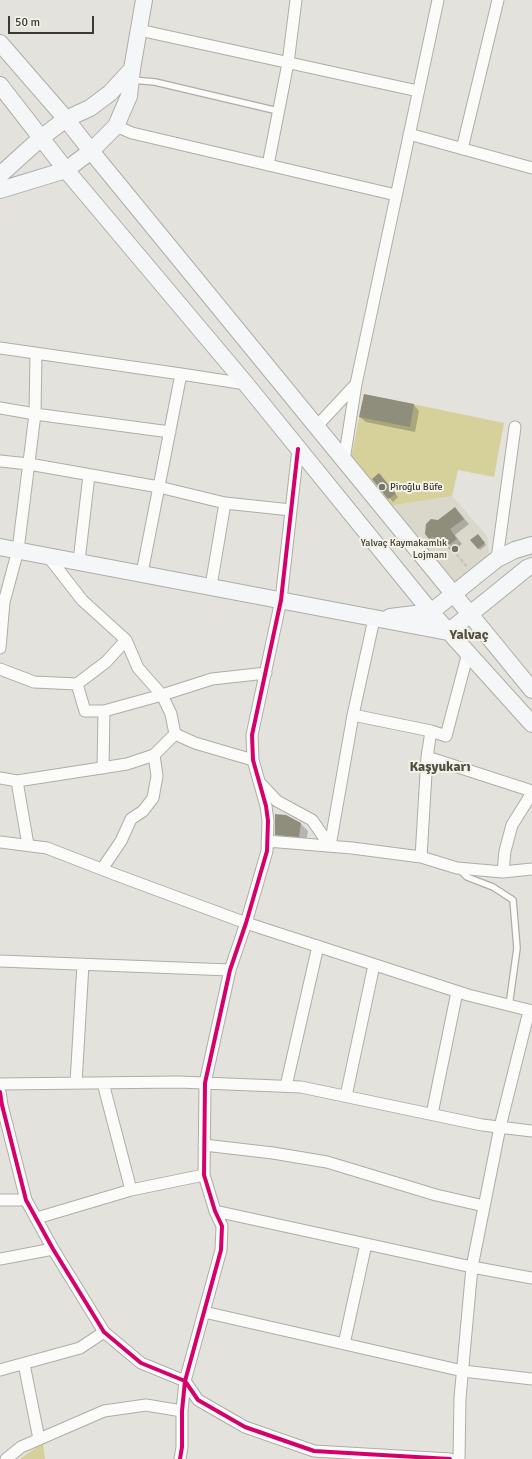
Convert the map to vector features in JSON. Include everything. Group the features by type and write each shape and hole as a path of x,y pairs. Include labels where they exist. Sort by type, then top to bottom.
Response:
{"main road":[{"path":"0,190 66,170 91,151 116,126 129,96 144,0"},
{"path":"0,43 66,119 532,690"},
{"path":"0,175 42,137 66,119 90,108 132,75"},
{"path":"0,85 42,137 66,170 246,384 431,612 532,724"},
{"path":"374,619 431,612 497,559 515,550 532,545"},
{"path":"0,547 448,632 527,568 532,566"}],"street":[{"path":"268,165 288,62 296,0"},
{"path":"344,460 356,384 438,0"},
{"path":"462,149 498,0"},
{"path":"139,30 418,91"},
{"path":"116,126 132,133 396,195"},
{"path":"409,134 532,168"},
{"path":"0,348 246,384"},
{"path":"0,648 4,602 18,550 29,464 35,414 36,353"},
{"path":"142,573 182,374"},
{"path":"316,427 356,384"},
{"path":"0,408 170,432"},
{"path":"497,559 515,427"},
{"path":"180,1459 182,1447 182,1412 185,1381 221,1250 222,1226 215,1211 204,1175 204,1083 230,970 246,923 266,852 268,821 266,806 253,760 252,735 281,600 298,449"},
{"path":"0,461 29,464 159,487 225,503 291,510"},
{"path":"79,561 89,475"},
{"path":"211,586 225,503"},
{"path":"47,555 82,600 126,640 138,668 162,695 171,714 175,734"},
{"path":"330,846 353,715 374,619"},
{"path":"0,669 34,682 77,684 106,662 126,640"},
{"path":"353,715 431,731 446,736 468,653"},
{"path":"77,684 85,711 104,711 212,679 266,673"},
{"path":"102,768 104,711"},
{"path":"421,857 427,757 431,731"},
{"path":"175,734 195,743 253,760"},
{"path":"0,778 17,781 127,764 154,755 175,734"},
{"path":"102,869 121,841 131,819 143,811 153,798 157,776 154,755"},
{"path":"427,757 532,792 512,825 505,851 503,872"},
{"path":"17,781 28,845"},
{"path":"259,782 277,801 312,820 330,846"},
{"path":"267,841 330,846 421,857 457,868 503,872 532,869"},
{"path":"0,842 47,848 246,923 457,992 530,1011 500,1127 472,1267 460,1398 459,1459"},
{"path":"286,1086 318,946"},
{"path":"0,961 230,970"},
{"path":"76,1083 83,964"},
{"path":"346,1096 374,965"},
{"path":"432,1114 457,992"},
{"path":"0,1084 179,1082 301,1087 482,1124 532,1131"},
{"path":"103,1083 131,1190"},
{"path":"0,1092 26,1200 53,1249 104,1332 141,1363 185,1381 198,1400 245,1427 314,1455 450,1459"},
{"path":"204,1145 273,1153 327,1162 436,1195 484,1206"},
{"path":"37,1218 131,1190 204,1175"},
{"path":"0,1200 26,1200"},
{"path":"215,1211 472,1267 532,1278"},
{"path":"344,1344 366,1244"},
{"path":"0,1259 53,1249"},
{"path":"204,1312 463,1371 532,1379"},
{"path":"0,1370 80,1348 104,1332"},
{"path":"24,1364 39,1439"},
{"path":"6,1459 21,1447 104,1411 146,1405 182,1412"}],"lane":[{"path":"132,75 155,82 278,111"},
{"path":"457,868 467,877 493,887 513,900 517,948 510,1006"}],"path":[{"path":"449,545 475,577"}],"shaded area":[{"path":"364,394 504,423 494,477 458,470 452,496 388,506 351,458"},
{"name":"Yalvaç Kaymakamlık Lojmanı","path":"452,496 487,536 490,562 455,589 388,506"},
{"path":"43,1443 45,1459 20,1459"}],"building":[{"path":"364,394 414,404 410,427 359,417"},
{"name":"Piroğlu Büfe","path":"379,473 396,494 388,499 372,479"},
{"name":"Yalvaç Kaymakamlık Lojmanı","path":"455,507 464,519 450,529 457,539 446,547 439,538 436,540 433,537 429,539 425,534 426,524 431,519 438,520"},
{"path":"478,534 485,543 478,549 470,540"},
{"path":"275,814 286,815 301,823 299,837 275,835"}],"cycle path":[{"path":"180,1459 182,1447 182,1411 185,1381 221,1250 222,1226 215,1211 204,1175 205,1083 230,970 246,923 267,851 268,821 266,806 253,760 252,735 281,600 298,449"},
{"path":"0,1092 26,1200 53,1249 104,1332 141,1363 185,1381 198,1400 245,1427 314,1451 450,1459"}],"place":[{"name":"Piroğlu Büfe","path":"382,487"},
{"name":"Yalvaç Kaymakamlık Lojmanı","path":"455,549"}],"district":[{"name":"Yalvaç","path":"469,635"},
{"name":"Kaşyukarı","path":"440,767"}]}
